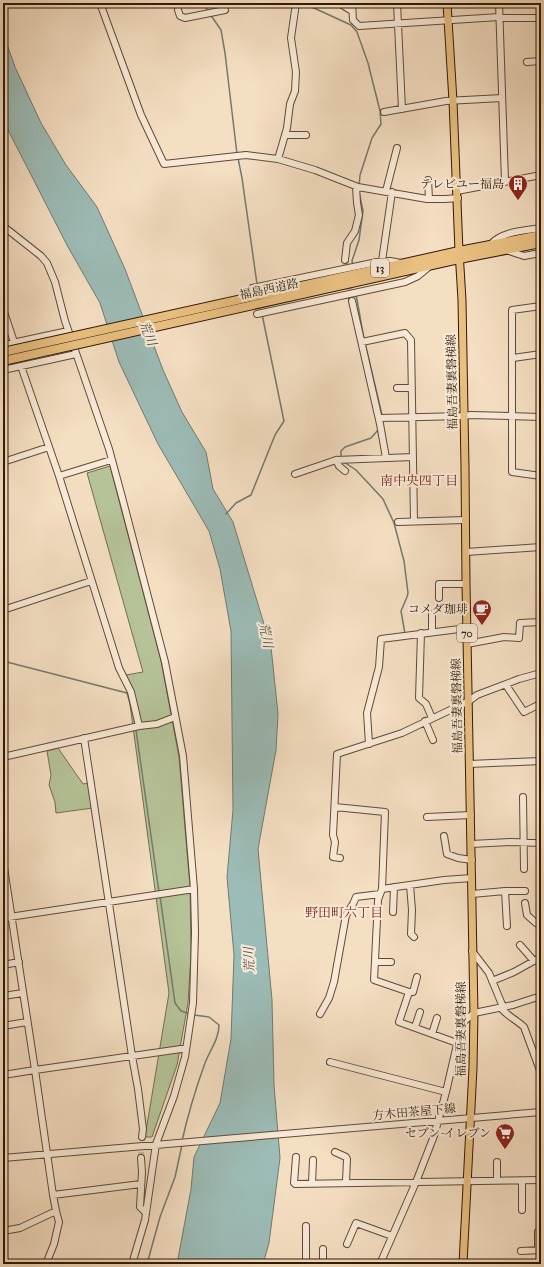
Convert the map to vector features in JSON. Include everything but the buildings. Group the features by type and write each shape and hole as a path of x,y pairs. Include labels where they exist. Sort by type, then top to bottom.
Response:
{"highway":[{"name":"福島西道路","path":"3,352 301,290 431,265 492,244 541,235"},
{"name":"福島西道路","path":"3,360 301,290 403,263 505,250 541,243"}],"main road":[{"name":"福島吾妻裏磐梯線","path":"447,3 462,300 474,1013 473,1068 466,1181 463,1264"}],"street":[{"path":"100,3 141,115 164,164 241,155 278,159 314,170 358,187 429,199 457,194 506,181 541,175"},
{"path":"278,159 287,128 290,104 296,91 296,72 291,38 296,3"},
{"path":"334,3 352,11"},
{"path":"352,3 353,20 359,26 448,19 499,17 541,18"},
{"path":"397,3 402,109"},
{"path":"499,3 506,181"},
{"path":"178,10 180,16 185,18 225,10"},
{"path":"527,62 541,61"},
{"path":"384,112 446,101 502,98"},
{"path":"285,135 306,135"},
{"path":"382,261 389,192 397,148"},
{"path":"428,180 429,199"},
{"path":"345,260 347,243 355,231 359,215 357,203 358,187"},
{"path":"3,226 30,246 48,263 55,282 68,331 91,396 111,460 165,662 183,756 194,889 195,933 193,1003 186,1049 174,1096 157,1144 146,1213 132,1264"},
{"path":"492,244 497,238 504,235 541,228"},
{"path":"505,250 524,256 541,253"},
{"path":"252,288 382,261 403,263"},
{"path":"257,314 405,282 418,276 431,265"},
{"path":"352,301 365,342 381,419 386,458"},
{"path":"541,306 512,310 512,472 541,476"},
{"path":"3,309 14,342"},
{"path":"3,345 68,331"},
{"path":"365,342 404,333 412,340 414,521"},
{"path":"3,370 76,354"},
{"path":"512,358 541,354"},
{"path":"21,366 59,476 119,668 131,692 139,726"},
{"path":"397,388 412,388"},
{"path":"381,419 471,415 541,417"},
{"path":"3,462 49,447"},
{"path":"295,474 336,460 413,457"},
{"path":"59,476 111,460"},
{"path":"336,460 339,466 345,471"},
{"path":"398,522 465,520"},
{"path":"466,552 541,547"},
{"path":"3,610 92,581"},
{"path":"439,598 439,584 466,584"},
{"path":"432,614 432,632"},
{"path":"467,644 504,637 519,638 520,622 541,622"},
{"path":"369,744 367,713 379,667 381,639 467,628"},
{"path":"421,633 419,698 426,704 432,718"},
{"path":"340,858 333,857 335,842 333,835 335,807 334,754 402,733 469,701 477,695 541,672"},
{"path":"506,685 524,712 541,705"},
{"path":"3,757 139,726 157,724 175,717"},
{"path":"425,721 433,740"},
{"path":"84,738 138,1089 143,1129 142,1137"},
{"path":"469,764 541,761"},
{"path":"523,797 524,869"},
{"path":"335,807 385,812 381,892 378,900 374,980 413,992 417,977"},
{"path":"427,818 471,814"},
{"path":"444,836 447,854 458,858 472,860"},
{"path":"471,844 511,842 541,843"},
{"path":"3,861 53,1196 59,1222 54,1244 46,1264"},
{"path":"320,1014 329,998 334,982 346,915 356,897 381,892 394,887 444,880 472,878"},
{"path":"410,885 412,910 411,934 414,937"},
{"path":"393,912 394,887"},
{"path":"3,918 194,889"},
{"path":"505,891 507,926"},
{"path":"472,894 525,891"},
{"path":"525,903 526,915 536,923 541,924"},
{"path":"520,945 534,961"},
{"path":"472,951 489,973 504,1012 524,1027 541,1073"},
{"path":"492,981 514,972 541,957"},
{"path":"3,965 19,962"},
{"path":"375,962 390,962"},
{"path":"409,992 399,1022 457,1043"},
{"path":"3,996 23,993"},
{"path":"380,1264 416,1182 438,1121 462,1023 474,1013 541,996"},
{"path":"415,1028 420,1012"},
{"path":"432,1034 437,1018"},
{"path":"3,1026 27,1022"},
{"path":"3,1075 182,1048 186,1049"},
{"path":"330,1062 446,1092"},
{"name":"方木田茶屋下線","path":"3,1158 541,1112"},
{"path":"335,1152 346,1157 347,1159 346,1182"},
{"path":"141,1158 142,1172 140,1207 146,1213"},
{"path":"296,1158 294,1183 541,1180"},
{"path":"312,1183 313,1160"},
{"path":"497,1162 497,1180"},
{"path":"522,1181 522,1210"},
{"path":"53,1196 141,1184"},
{"path":"3,1231 20,1228 56,1211"},
{"path":"347,1244 356,1223 392,1236"},
{"path":"306,1226 306,1264"},
{"path":"521,1251 540,1250 538,1232"},
{"path":"323,1249 323,1264"}],"green space":[{"path":"110,466 161,661 179,757 190,887 191,955 188,1003 177,1065 152,1137 145,1137 169,993 126,675 143,672 87,473"},
{"path":"58,748 83,784 89,783 93,808 56,813 55,802 49,785 51,775 47,751"}],"water":[{"name":"荒川","path":"3,33 15,67 41,123 66,165 97,207 125,269 163,370 182,412 206,452 213,489 233,522 271,647 278,714 276,750 258,849 272,1000 274,1085 280,1158 269,1243 263,1264 177,1264 191,1189 194,1157 220,1103 231,1039 234,955 227,877 233,810 231,631 220,569 209,531 158,444 119,362 100,303 68,247 8,130 3,115"}],"waterway":[{"path":"203,3 208,11"},
{"path":"303,3 351,25 357,32 368,63 380,111 381,124 372,138 360,175 359,186"},
{"path":"210,14 221,30 237,154"},
{"path":"238,158 257,284"},
{"path":"353,266 352,261 359,240 363,211 359,192"},
{"path":"356,294 364,339"},
{"path":"226,514 236,503 251,495 275,435 284,421 262,314"},
{"path":"365,343 382,415"},
{"path":"341,458 341,451 345,447 371,438 379,429"},
{"path":"344,462 356,470 383,499 394,523 404,561 408,593 401,611 405,634"},
{"path":"3,661 127,693 133,714"},
{"path":"136,730 159,892"},
{"path":"160,896 175,1003 181,1011 190,1014"},
{"path":"182,1141 198,1082 219,1030 219,1025 209,1017 194,1015"},
{"path":"147,1264 160,1217 175,1177 182,1145"}],"tunnel":[{"path":"345,260 352,301"},
{"path":"141,1158 142,1137"}],"place":[{"name":"テレビユー福島","path":"518,201"},
{"name":"コメダ珈琲","path":"482,626"},
{"name":"セブン-イレブン","path":"505,1150"}],"district":[{"name":"南中央四丁目","path":"419,480"},
{"name":"野田町六丁目","path":"344,912"}]}
